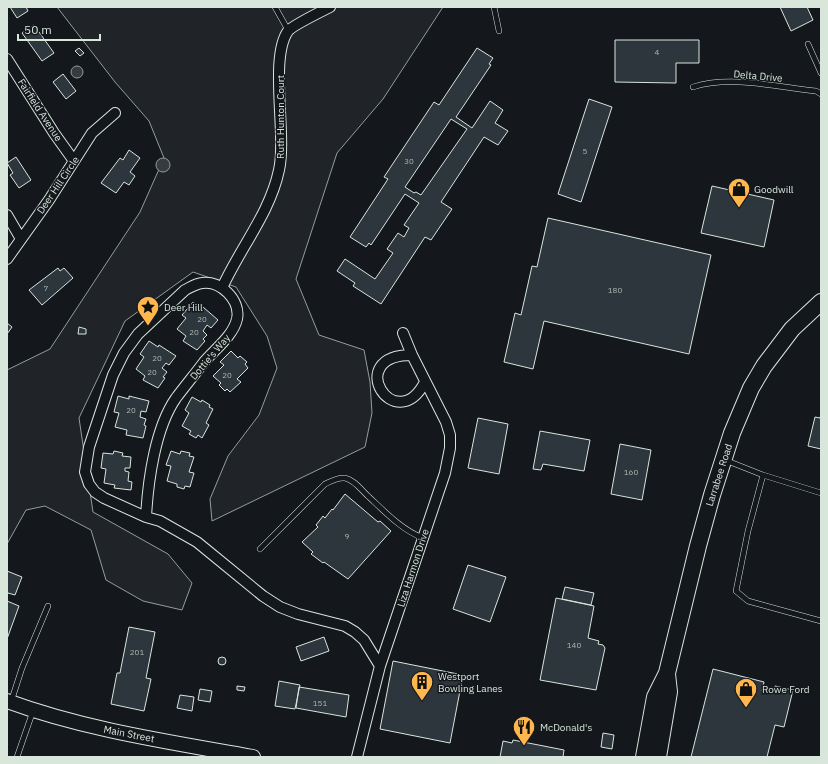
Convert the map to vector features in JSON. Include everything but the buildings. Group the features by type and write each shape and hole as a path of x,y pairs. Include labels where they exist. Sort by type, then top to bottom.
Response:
{"main road":[{"name":"Larrabee Road","path":"644,757 655,697 667,673 698,546 724,459 751,388 764,366 792,329 821,302"},
{"name":"Larrabee Road","path":"658,757 669,692 667,673"},
{"name":"Main Street","path":"9,702 66,721 101,729 253,757"}],"street":[{"path":"288,30 330,7"},
{"name":"Ruth Hunton Court","path":"222,288 234,262 272,194 280,169 282,137 279,70 281,52 288,30"},
{"name":"Fairfield Avenue","path":"7,58 54,133 74,161"},
{"name":"Deer Hill Circle","path":"7,259 49,200 92,133 115,113"},
{"path":"7,215 21,239"},
{"path":"222,288 203,282 194,285 153,319 138,334 124,353 104,398 86,459 85,472 89,484 104,498 179,530 197,542 263,596 280,607 298,614 345,626 355,632 364,640 380,666"},
{"name":"Dottie's Way","path":"146,517 148,484 164,422 175,400 204,363 233,330 237,318 236,305 230,295 222,288"},
{"name":"Liza Harmon Drive","path":"357,757 380,666 445,473 450,448 450,435 446,422 412,356 403,333"},
{"path":"412,356 395,356 382,364 377,378 382,393 394,401 409,401 416,397 426,382"}],"lane":[{"path":"275,7 288,30"},
{"path":"494,7 499,31"},
{"path":"808,44 821,73"},
{"name":"Delta Drive","path":"693,87 720,82 739,83 816,91 821,94"},
{"path":"724,459 763,476 821,493"},
{"path":"763,476 748,531 736,590 748,601 821,621"},
{"path":"260,549 325,484 336,479 346,478 358,485 368,496 412,533 423,538"},
{"path":"9,702 48,606"},
{"path":"17,757 33,710"}],"shaded area":[{"path":"57,7 443,7 383,99 337,153 296,279 319,335 364,350 370,382 372,413 365,447 212,521 210,499 228,456 259,415 277,368 267,336 236,287 193,272 125,321 79,418 93,512 168,554 192,583 182,610 143,601 106,580 91,530 45,506 26,510 7,544 7,370 50,349 140,212 164,158 149,121 115,82"},
{"path":"77,66 81,68 83,72 81,76 77,78 73,76 71,72 73,68"},
{"path":"163,158 168,160 170,165 168,170 163,172 158,170 156,165 158,160"}],"place":[{"name":"Goodwill","path":"739,208"},
{"name":"Deer Hill","path":"148,326"},
{"name":"Westport Bowling Lanes","path":"422,702"},
{"name":"Rowe Ford","path":"746,708"},
{"name":"McDonald's","path":"524,746"}]}
